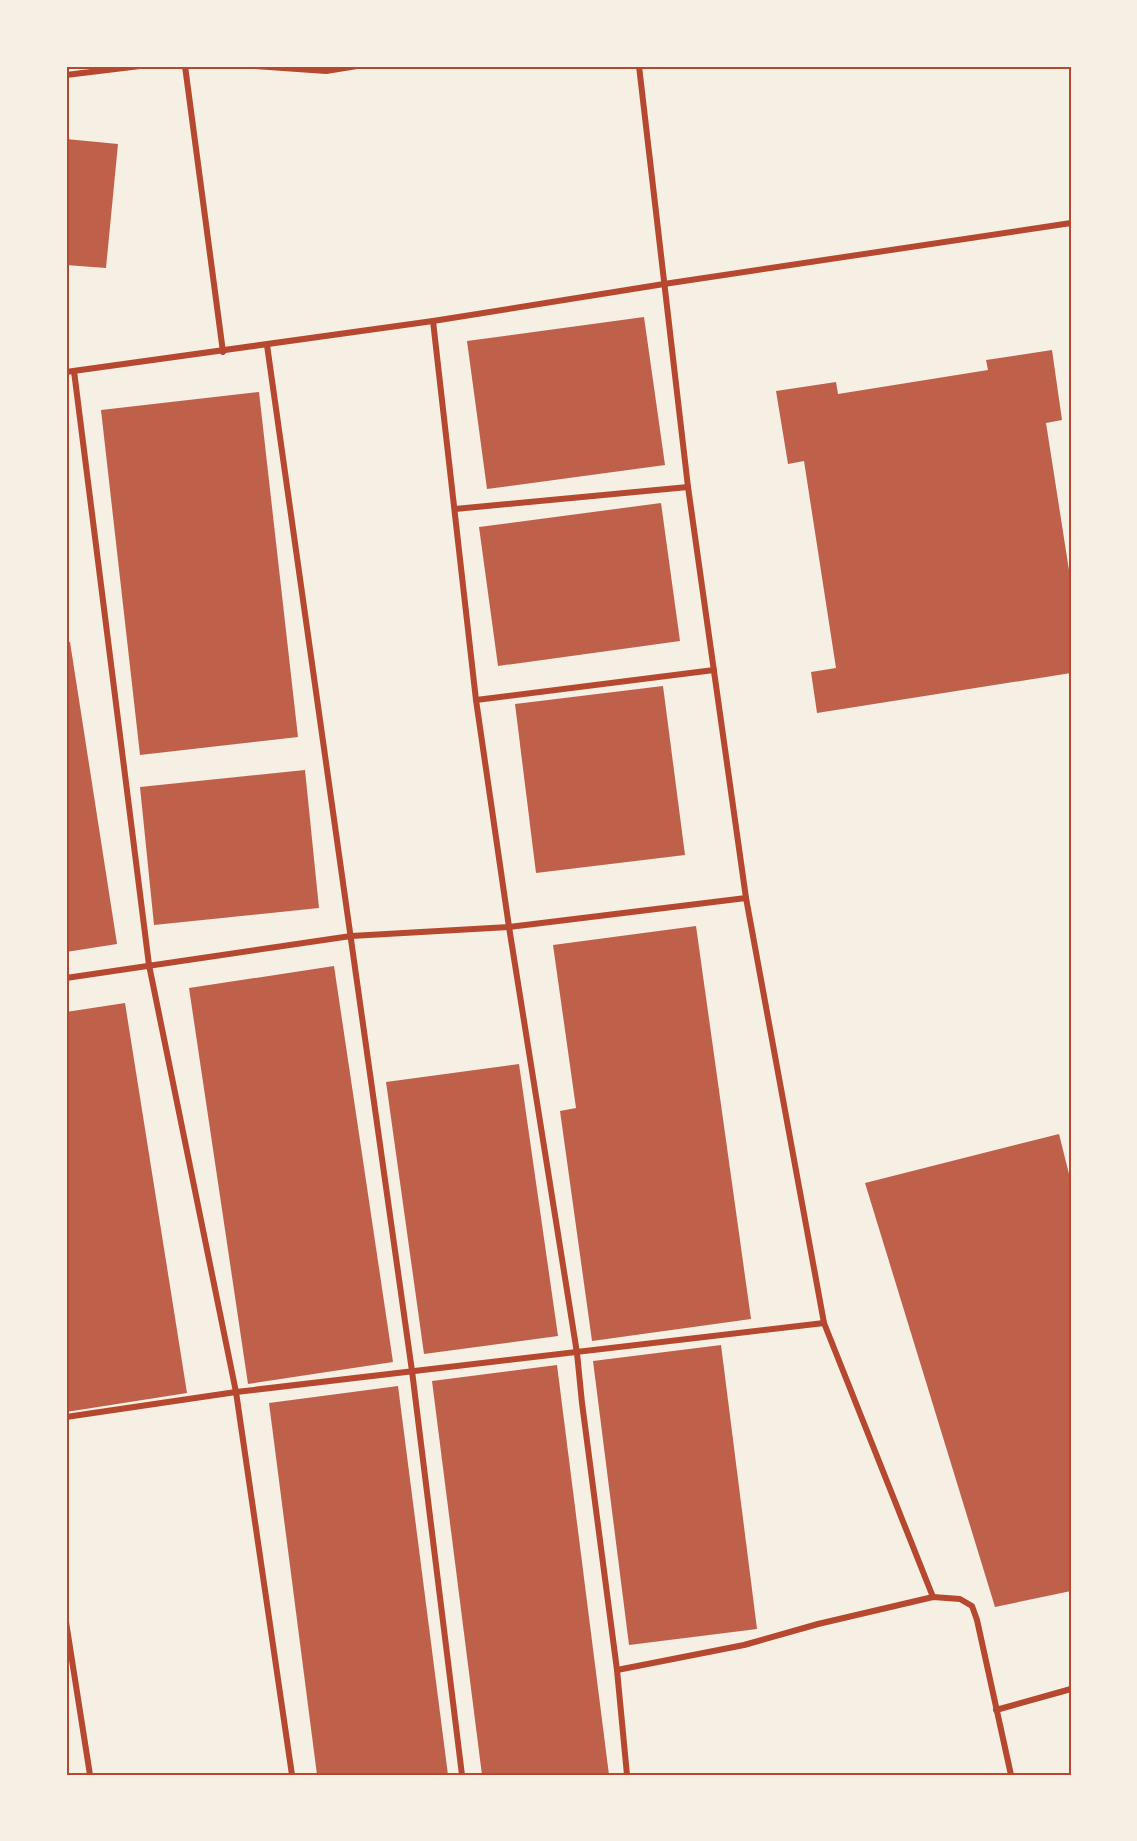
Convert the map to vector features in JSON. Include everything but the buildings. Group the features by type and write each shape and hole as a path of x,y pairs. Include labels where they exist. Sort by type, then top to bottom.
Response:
{"street":[{"path":"66,75 140,66"},
{"path":"185,66 223,352"},
{"path":"255,66 326,71 357,66"},
{"path":"639,66 688,487 746,897 824,1323 933,1597"},
{"path":"66,372 223,352 1071,224"},
{"path":"433,321 476,700 509,927 577,1353 617,1670 627,1775"},
{"path":"267,345 412,1371 462,1775"},
{"path":"74,371 149,965 236,1392 292,1775"},
{"path":"455,508 688,487"},
{"path":"476,700 714,670"},
{"path":"66,978 351,936 509,927 746,897"},
{"path":"66,1417 236,1392 824,1323"},
{"path":"617,1670 744,1645 818,1624 933,1597 960,1599 972,1606 977,1620 1011,1775"},
{"path":"66,1627 90,1775"},
{"path":"996,1710 1071,1689"}]}
